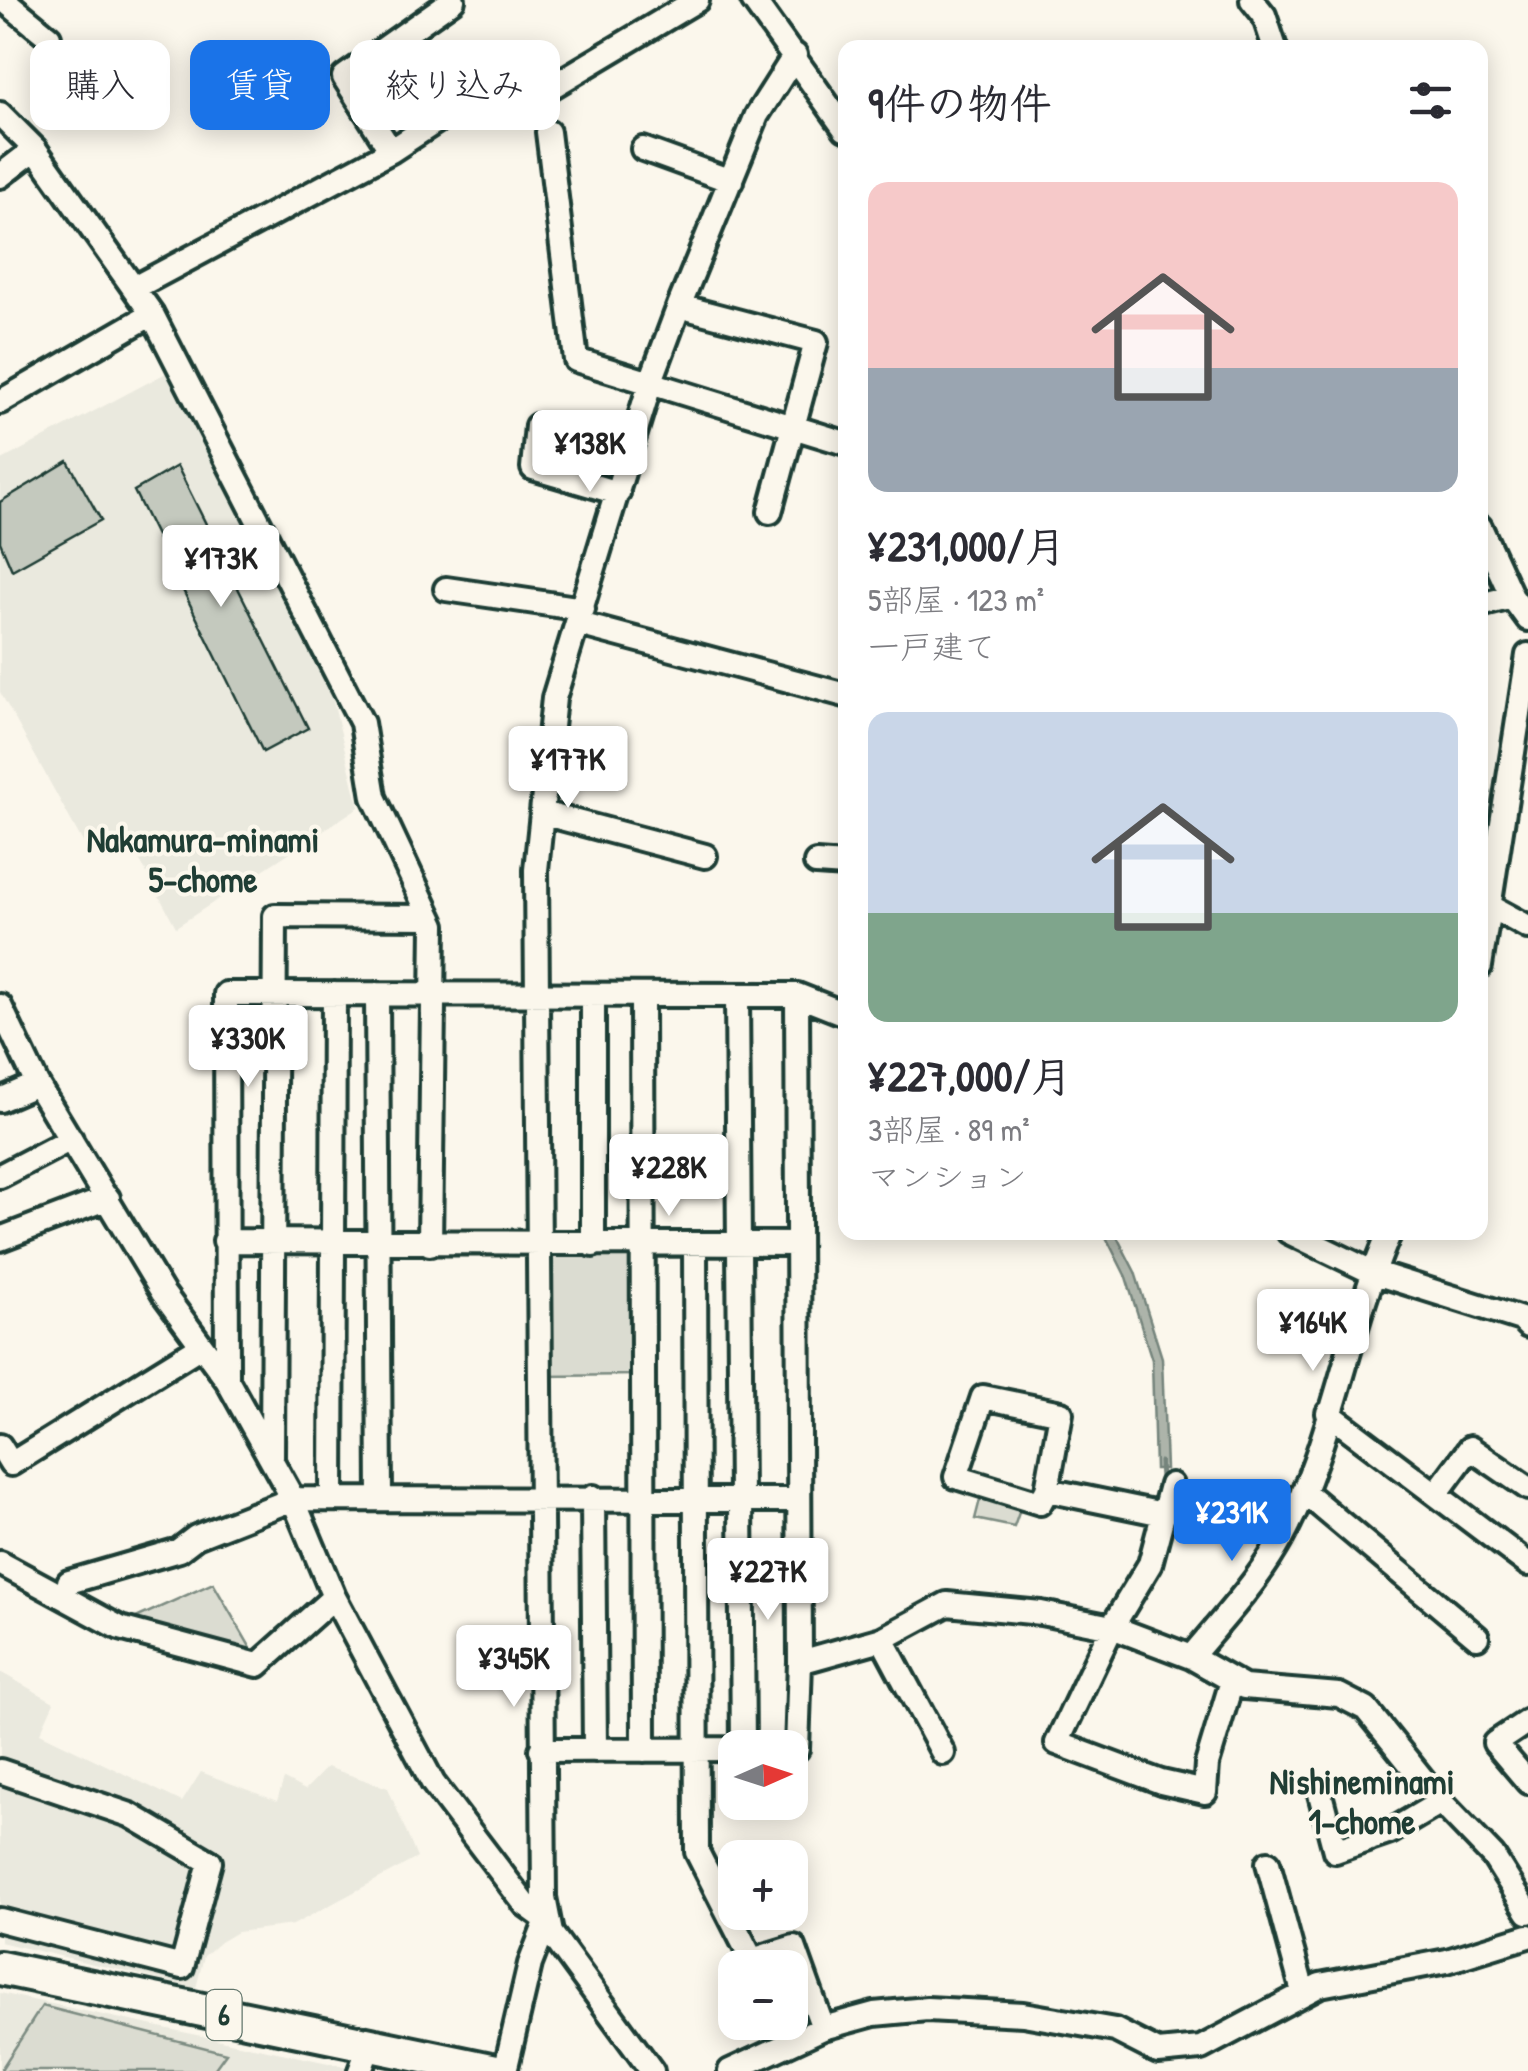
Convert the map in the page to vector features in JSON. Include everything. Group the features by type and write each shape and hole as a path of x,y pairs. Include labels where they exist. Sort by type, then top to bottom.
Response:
{"highway":[{"name":"6","path":"0,1968 365,2058 496,2071"}],"street":[{"path":"4,0 49,37"},
{"path":"391,151 344,77 453,0"},
{"path":"134,288 391,151 488,88 510,112 697,0"},
{"path":"753,0 838,118"},
{"path":"1252,0 1264,16 1272,40"},
{"path":"505,2071 530,1964 547,1920 541,1750 536,870 554,698 651,381 679,306 758,115 796,55"},
{"path":"0,114 35,150 152,314 362,723 374,797 434,925 430,1244"},
{"path":"548,132 576,360 838,441"},
{"path":"644,149 730,181"},
{"path":"0,176 35,150"},
{"path":"679,306 816,342 796,428 770,512"},
{"path":"0,402 152,314"},
{"path":"537,426 533,468 618,493"},
{"path":"1488,544 1512,597 1528,619"},
{"path":"446,589 581,617 838,694"},
{"path":"1488,603 1512,597"},
{"path":"1488,875 1528,655"},
{"path":"542,812 705,856"},
{"path":"816,863 838,865"},
{"path":"1488,905 1528,926"},
{"path":"272,1460 275,916 430,917"},
{"path":"226,1380 226,994 797,996 838,1011"},
{"path":"332,1499 334,994"},
{"path":"377,994 380,1498"},
{"path":"592,995 593,1245"},
{"path":"642,995 644,1750"},
{"path":"737,995 743,1730"},
{"path":"797,996 798,1730"},
{"path":"0,1006 38,1084 162,1293 226,1380 294,1499 334,1597 433,1783 525,1904 547,1920 561,1946 652,2071"},
{"path":"0,1100 38,1084"},
{"path":"0,1176 71,1139"},
{"path":"0,1239 108,1198"},
{"path":"1306,1240 1372,1272 1526,1321"},
{"path":"1191,1657 1275,1549 1303,1491 1372,1272 1386,1240"},
{"path":"225,1241 540,1246 798,1244"},
{"path":"695,1245 696,1852 752,1960 794,1947 823,2028"},
{"path":"0,1446 11,1464 201,1346"},
{"path":"983,1396 1061,1413 1047,1490 1040,1502 956,1477 983,1396"},
{"path":"1328,1412 1528,1564"},
{"path":"1436,1494 1470,1448 1528,1488"},
{"path":"1171,1485 1150,1564 1112,1628 1056,1743 1161,1782 1205,1792 1208,1764 1232,1681"},
{"path":"1047,1490 1163,1514"},
{"path":"1303,1491 1477,1637"},
{"path":"593,1497 595,1750"},
{"path":"69,1582 179,1550 196,1536 294,1499 799,1500"},
{"path":"0,1563 120,1628 258,1666 334,1597"},
{"path":"800,1662 882,1639 947,1604 1041,1613 1112,1628 1191,1657 1244,1687 1339,1695 1366,1710 1441,1802 1493,1856 1528,1912"},
{"path":"882,1639 943,1753"},
{"path":"1528,1721 1495,1742 1528,1782"},
{"path":"541,1750 718,1750"},
{"path":"0,1771 130,1815 210,1862 182,1967 0,1920"},
{"path":"1318,1790 1335,1851 1390,1832 1441,1802"},
{"path":"1268,1862 1302,1992"},
{"path":"730,2071 823,2028 874,2014 927,2008 1023,2014 1115,2030 1158,2052 1201,2048 1302,1992 1447,1961 1528,1936"}],"shaded area":[{"path":"166,373 331,693 359,807 176,927 127,837 90,855 0,692 0,461"},
{"path":"1108,1240 1119,1240 1135,1272 1162,1358 1166,1469 1155,1469 1152,1360 1126,1277"},
{"path":"638,1249 640,1375 541,1376 540,1250"},
{"path":"983,1488 1023,1501 1014,1527 975,1519"},
{"path":"213,1583 256,1657 125,1623"},
{"path":"0,1672 54,1702 40,1733 182,1802 201,1772 277,1801 284,1779 305,1790 327,1767 388,1788 417,1858 293,1925 237,1932 220,1942 204,1956 196,1988 0,1942"},
{"path":"0,1993 347,2067 350,2071 0,2071"},
{"path":"42,2006 226,2053 213,2071 0,2071"}],"building":[{"path":"68,461 101,520 12,570 0,542 0,502"},
{"path":"177,466 308,728 263,752 134,491"}],"waterway":[{"path":"1160,1462 1161,1479"}],"district":[{"name":"Nakamura-minami 5-chome","path":"203,860"},
{"name":"Nishineminami 1-chome","path":"1362,1802"}]}
